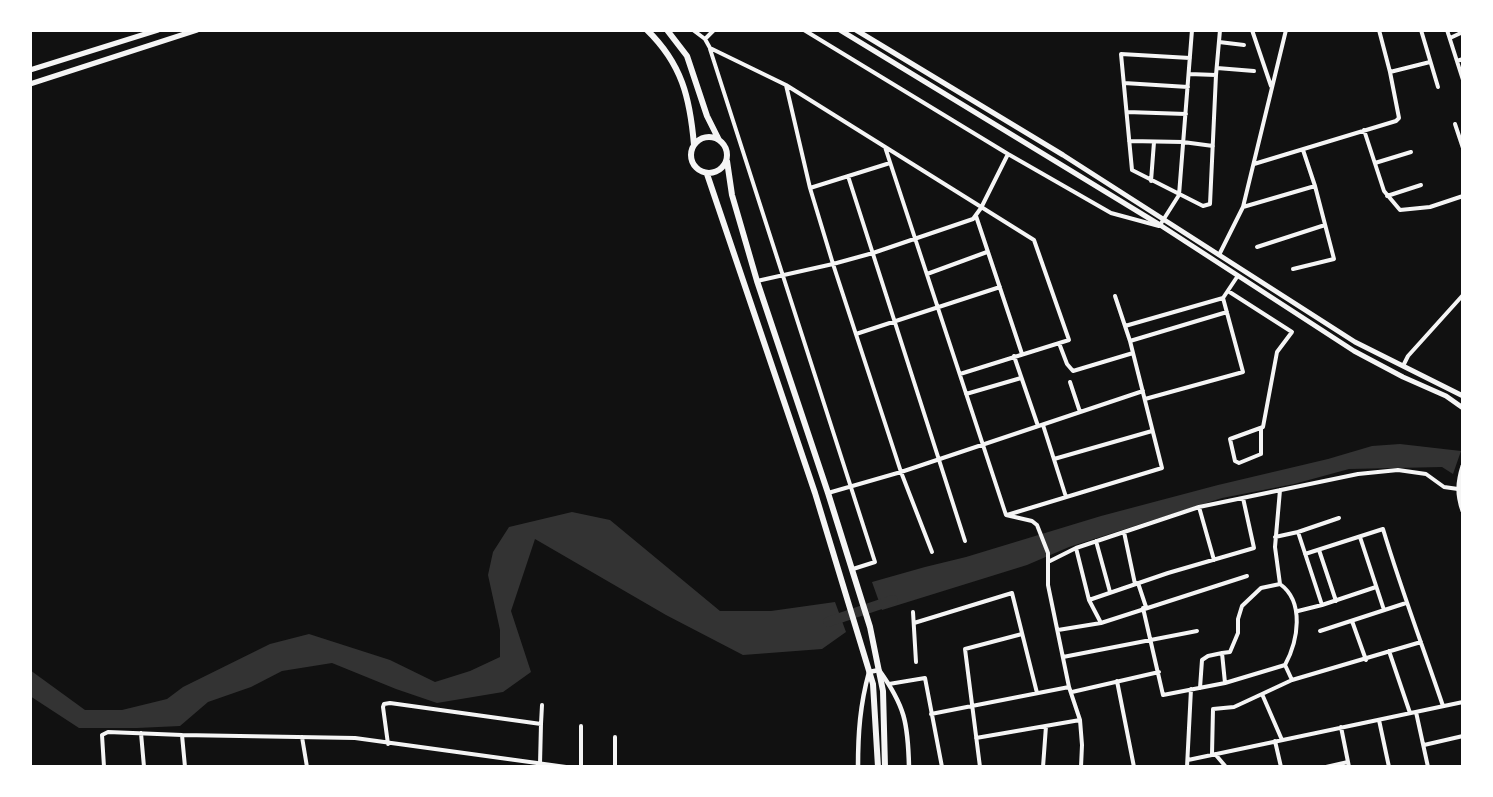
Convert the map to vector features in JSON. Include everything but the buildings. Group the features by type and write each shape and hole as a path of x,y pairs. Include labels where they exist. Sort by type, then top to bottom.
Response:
{"highway":[{"path":"647,30 678,69 692,124 694,145 691,156 694,165 707,174 815,493 873,684 878,767"},
{"path":"667,30 687,56 707,116 719,140 727,149 732,195 757,281 870,627 883,691 885,767"},
{"path":"694,145 705,137 719,140"},
{"path":"707,174 717,172 727,161"}],"main road":[{"path":"30,70 158,30"},
{"path":"30,84 197,30"},
{"path":"840,30 1161,226 1354,351 1455,400 1463,408"},
{"path":"856,30 1054,150 1355,342 1463,396"},
{"path":"1387,368 1391,360"},
{"path":"1463,466 1458,489 1458,498 1463,511"}],"street":[{"path":"693,30 705,39 710,48 875,562 852,570"},
{"path":"705,39 714,30"},
{"path":"804,30 1008,154 1111,213 1161,226 1179,195 1192,30"},
{"path":"1190,58 1121,54 1132,170 1203,206 1210,204 1220,30"},
{"path":"1252,30 1271,87"},
{"path":"1219,255 1242,207 1286,30"},
{"path":"1254,164 1399,118 1390,72 1378,30"},
{"path":"1421,30 1438,87"},
{"path":"1447,30 1463,80"},
{"path":"1450,38 1463,32"},
{"path":"1219,42 1244,45"},
{"path":"710,48 786,85 1034,240 1070,340 959,374"},
{"path":"1457,61 1463,59"},
{"path":"1390,72 1430,62"},
{"path":"1217,68 1254,71"},
{"path":"1189,74 1216,75"},
{"path":"1124,82 1188,87"},
{"path":"786,85 810,188 833,264 901,472 932,552"},
{"path":"1126,112 1186,114"},
{"path":"1455,123 1463,148"},
{"path":"1364,130 1387,196 1397,208 1404,211 1430,207 1463,196"},
{"path":"1129,141 1183,142 1213,146"},
{"path":"1151,181 1154,142"},
{"path":"885,147 1006,515"},
{"path":"1293,269 1334,259 1303,150"},
{"path":"1375,163 1411,152"},
{"path":"757,281 873,253 973,219 981,208 1008,154"},
{"path":"810,188 890,163"},
{"path":"848,176 965,541"},
{"path":"1242,207 1315,186"},
{"path":"1387,196 1420,186"},
{"path":"976,216 1022,354"},
{"path":"1257,247 1325,224"},
{"path":"927,274 987,252"},
{"path":"1125,326 1223,298 1237,277"},
{"path":"856,334 1000,287"},
{"path":"1228,291 1292,332 1277,352 1264,424 1261,429 1261,454 1239,463 1235,461 1231,438 1261,429"},
{"path":"1402,366 1408,356 1463,295"},
{"path":"1006,515 1162,468 1130,341 1115,296"},
{"path":"1145,399 1243,372 1223,298"},
{"path":"1130,341 1227,312"},
{"path":"1059,343 1067,364 1074,371 1133,353"},
{"path":"1014,356 1038,426"},
{"path":"966,394 1021,378"},
{"path":"1070,382 1080,412"},
{"path":"828,494 1143,391"},
{"path":"1043,425 1066,497"},
{"path":"1054,459 1152,431"},
{"path":"1050,561 1095,541 1199,507 1359,474 1398,470 1426,474 1444,487 1458,489"},
{"path":"1124,532 1136,584 1145,607 1163,695 1225,683 1285,665 1294,643 1298,611 1287,589 1280,584 1276,559 1275,537 1280,490"},
{"path":"1089,600 1254,548 1243,498"},
{"path":"1199,507 1214,560"},
{"path":"1006,515 1032,521 1040,529 1048,553 1050,561 1048,585 1063,657 1080,720 1081,767"},
{"path":"1275,537 1339,518"},
{"path":"1305,554 1383,530 1443,706"},
{"path":"1298,532 1322,605"},
{"path":"1360,537 1384,610"},
{"path":"1095,541 1110,592"},
{"path":"1076,548 1089,600 1101,622"},
{"path":"1318,550 1336,600"},
{"path":"1058,630 1101,622 1247,576"},
{"path":"1200,688 1202,660 1208,656 1230,652 1238,633 1238,620 1242,606 1261,588 1280,584"},
{"path":"1298,611 1376,587"},
{"path":"915,623 1012,593 1037,693"},
{"path":"1320,631 1406,603"},
{"path":"913,612 916,662"},
{"path":"1352,621 1366,660"},
{"path":"1063,657 1197,631"},
{"path":"980,767 965,648 1022,634"},
{"path":"1226,767 1214,754 1213,708 1234,707 1292,680 1421,642"},
{"path":"1389,651 1410,713"},
{"path":"1222,653 1225,683"},
{"path":"1285,665 1292,680"},
{"path":"858,767 858,721 869,672 879,670 889,684 906,718 909,767"},
{"path":"931,714 1159,672"},
{"path":"889,684 925,678 942,767"},
{"path":"1117,681 1134,767"},
{"path":"1187,767 1191,689"},
{"path":"1262,694 1282,740"},
{"path":"1188,759 1463,702"},
{"path":"388,744 382,711 386,703 541,724"},
{"path":"540,764 542,705"},
{"path":"1416,712 1428,767"},
{"path":"976,738 1080,720"},
{"path":"1379,720 1389,767"},
{"path":"581,726 581,767"},
{"path":"1043,767 1046,726"},
{"path":"1326,767 1349,764 1341,727"},
{"path":"104,767 102,735 108,732 355,738 566,767"},
{"path":"141,733 144,767"},
{"path":"182,735 185,767"},
{"path":"1424,745 1463,736"},
{"path":"302,737 307,767"},
{"path":"615,737 615,767"},
{"path":"1275,741 1281,767"}],"shaded area":[{"path":"1400,444 1461,451 1453,474 1442,467 1349,469 1294,484 1222,498 1069,547 1027,565 882,610 872,582 1218,485 1328,459 1372,446"},
{"path":"572,512 610,520 720,611 771,611 835,602 846,632 822,649 743,655 666,615 535,539 511,611 531,672 503,692 437,703 332,663 282,671 251,687 208,702 180,726 137,728 79,728 30,696 30,670 85,710 122,710 167,699 183,687 270,644 309,634 390,660 435,682 470,671 500,657 500,630 488,575 493,552 509,527"}],"waterway":[{"path":"828,622 893,600"}]}
